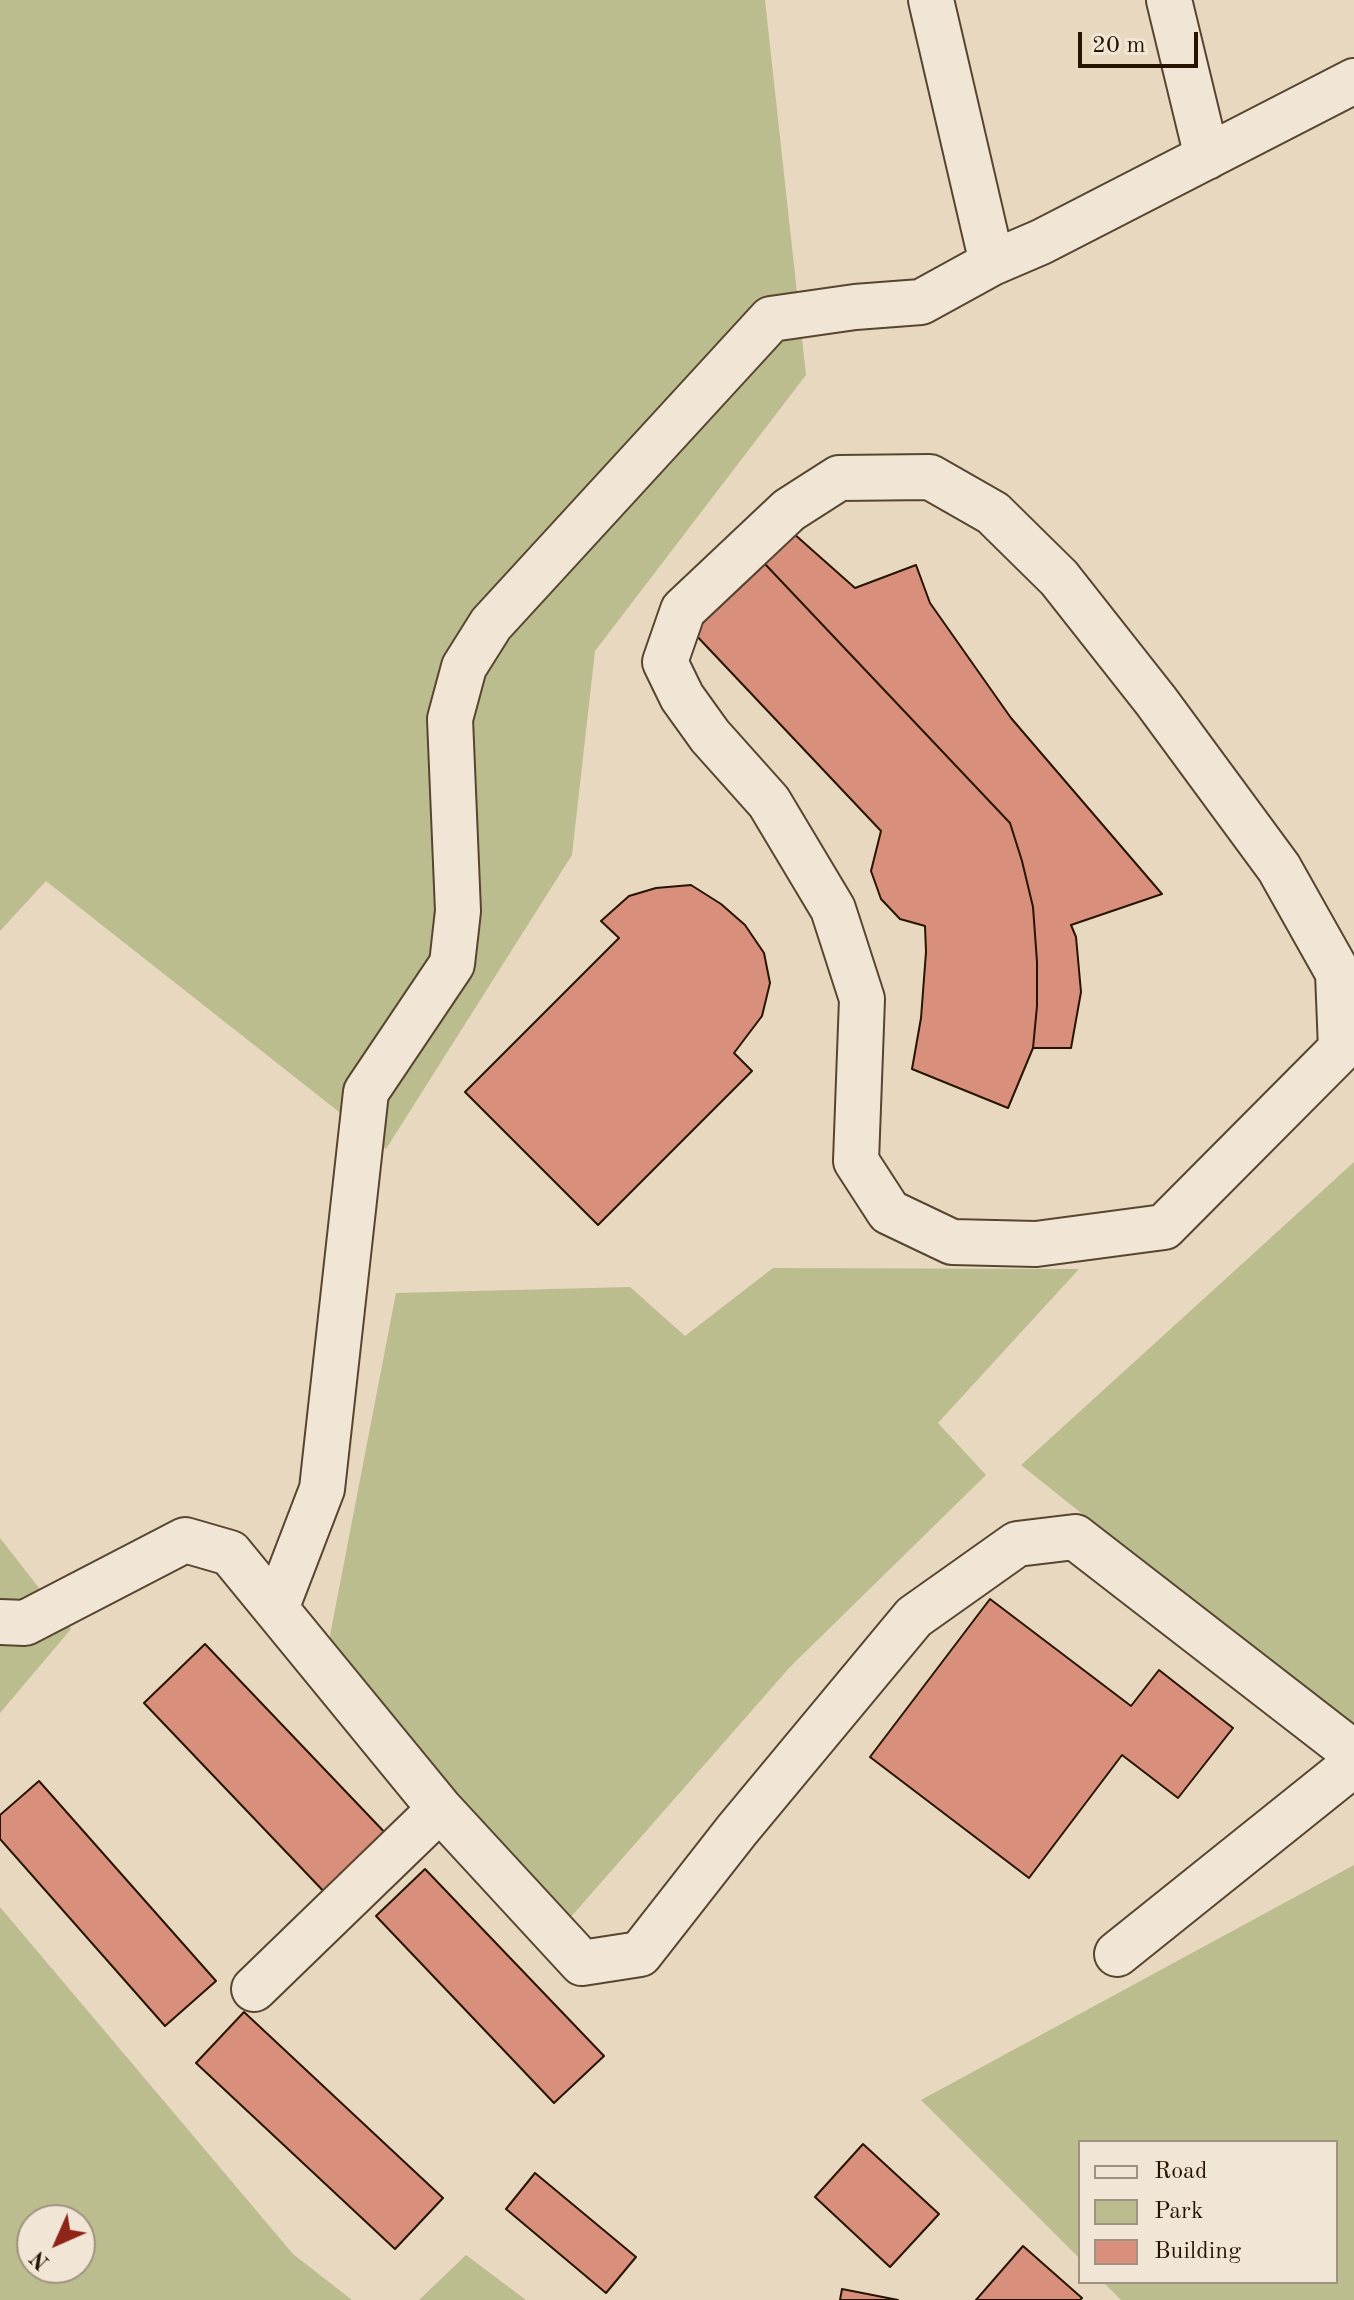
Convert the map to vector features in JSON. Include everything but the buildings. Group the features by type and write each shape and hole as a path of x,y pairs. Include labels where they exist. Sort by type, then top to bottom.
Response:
{"street":[{"path":"931,0 992,263"},
{"path":"1169,0 1207,157"},
{"path":"276,1609 322,1489 366,1092 452,964 458,911 450,719 464,667 491,624 771,319 855,307 921,302 992,263 1041,242 1354,81"},
{"path":"930,477 993,513 1059,578 1156,701 1346,964 1341,1049 1164,1227 1036,1244 952,1242 889,1212 856,1161 862,999 833,909 769,802 710,736 682,697 665,662 683,610 789,510 839,478 930,477"},
{"path":"0,1622 25,1623 185,1540 230,1553 440,1809 582,1963 640,1954 737,1830 914,1617 1017,1544 1075,1537 1354,1753"},
{"path":"1117,1954 1354,1764"},
{"path":"254,1989 440,1809"}],"green space":[{"path":"0,0 765,0 806,375 595,651 572,855 386,1149 46,881 0,931"},
{"path":"1354,1162 1354,1731 1021,1465"},
{"path":"773,1268 1079,1269 938,1423 986,1475 790,1667 570,1918 327,1651 396,1293 630,1287 685,1336"},
{"path":"0,1538 71,1629 0,1713"},
{"path":"1354,1865 1354,2300 1121,2300 1105,2284 1338,2284 1338,2140 1078,2140 1078,2257 921,2100"},
{"path":"0,1907 293,2254 352,2300 0,2300"},
{"path":"466,2255 526,2300 419,2300"}]}
